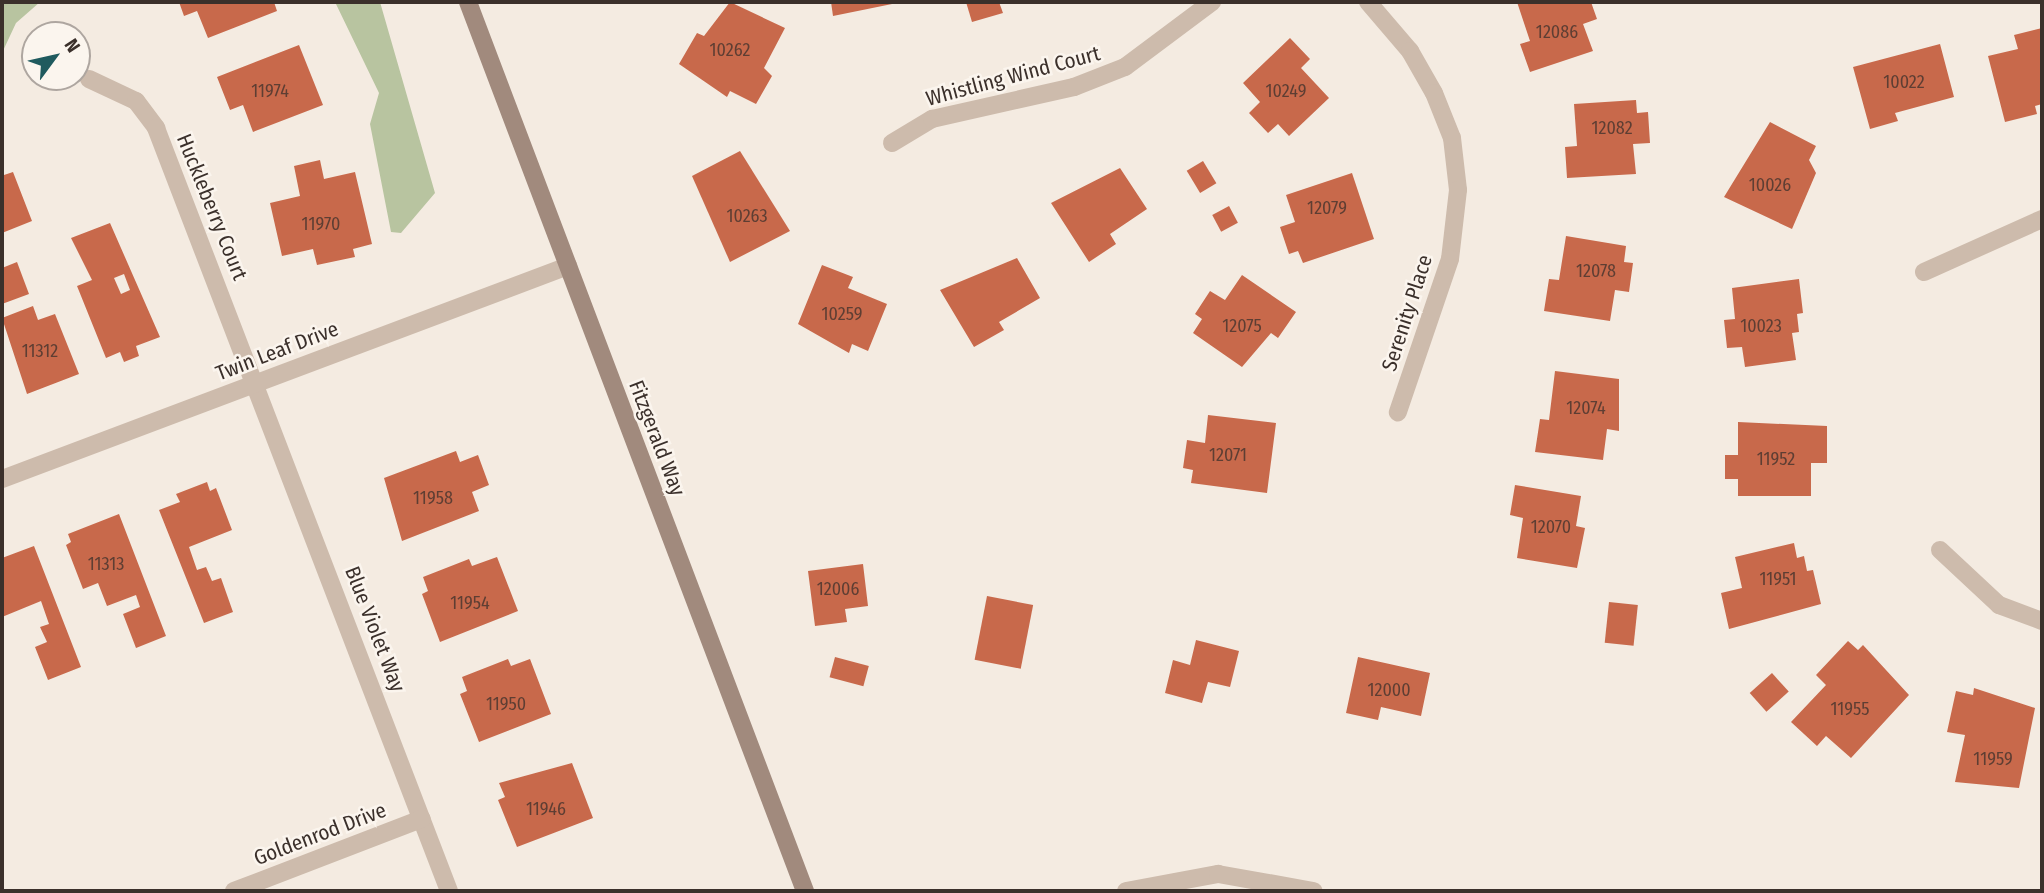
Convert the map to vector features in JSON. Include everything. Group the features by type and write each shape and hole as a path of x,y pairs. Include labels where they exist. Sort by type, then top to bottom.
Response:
{"street":[{"name":"Fitzgerald Way","path":"467,2 805,891"},
{"name":"Whistling Wind Court","path":"892,143 932,119 1074,87 1125,68 1212,2"},
{"name":"Serenity Place","path":"1368,2 1410,51 1434,93 1452,138 1458,190 1450,259 1398,412"},
{"name":"Huckleberry Court","path":"91,80 136,102 156,128 257,383"},
{"path":"1924,272 2042,219"},
{"name":"Twin Leaf Drive","path":"2,479 568,266"},
{"name":"Blue Violet Way","path":"257,383 449,891"},
{"path":"1940,550 1999,605 2042,621"},
{"name":"Goldenrod Drive","path":"234,891 422,819"},
{"path":"1126,891 1218,874 1271,887 1313,891"}],"green space":[{"path":"2,2 40,2 16,23 2,53"},
{"path":"335,2 380,2 435,193 401,233 391,232 370,124 379,93"}],"building":[{"path":"179,2 274,2 277,11 208,38 197,11 184,16"},
{"path":"730,2 785,28 764,68 772,76 756,104 730,91 727,97 679,64 697,33 704,36"},
{"path":"831,2 897,2 897,3 833,16"},
{"path":"966,2 999,2 1003,13 972,22"},
{"path":"1517,2 1591,2 1597,19 1583,24 1593,51 1530,72 1520,44 1530,41"},
{"path":"2042,28 2042,104 2035,106 2037,114 2005,122 1988,56 2018,49 2014,35"},
{"path":"1290,38 1310,59 1301,68 1329,98 1289,136 1278,124 1268,133 1249,113 1260,102 1243,83"},
{"path":"1940,44 1954,97 1895,113 1898,121 1870,129 1853,67"},
{"path":"299,45 323,105 253,132 243,105 230,110 217,77"},
{"path":"1636,100 1637,113 1648,112 1650,143 1633,144 1636,174 1567,178 1565,147 1577,146 1574,104"},
{"path":"1770,122 1816,146 1809,160 1816,173 1792,229 1724,197"},
{"path":"740,151 790,231 730,262 692,176"},
{"path":"320,160 324,179 355,172 372,244 353,249 355,257 317,265 313,249 282,256 270,203 300,196 294,166"},
{"path":"1203,161 1216,183 1200,193 1187,171"},
{"path":"1120,168 1147,209 1110,234 1116,244 1089,262 1051,203"},
{"path":"2,169 4,175 13,172 32,221 2,233"},
{"path":"1352,173 1374,239 1303,263 1298,251 1289,254 1280,227 1295,222 1286,195"},
{"path":"1229,206 1238,223 1221,232 1212,215"},
{"path":"110,223 160,337 136,346 139,356 124,362 120,352 106,358 77,286 92,280 71,238","holes":["124,274 130,290 121,294 114,278"]},
{"path":"1566,236 1626,246 1624,262 1633,263 1629,292 1615,290 1610,321 1544,311 1549,279 1559,280"},
{"path":"1017,258 1040,298 999,322 1004,330 974,347 940,290"},
{"path":"17,262 29,294 2,304 2,268"},
{"path":"822,265 853,277 848,288 887,304 868,351 852,344 849,353 798,324"},
{"path":"1242,275 1296,312 1278,338 1271,333 1242,367 1193,333 1202,319 1195,314 1210,291 1225,300"},
{"path":"1799,279 1803,313 1797,314 1799,332 1792,333 1796,360 1745,367 1742,347 1727,348 1724,320 1735,319 1732,288"},
{"path":"33,306 38,320 55,314 79,374 27,394 2,318"},
{"path":"1555,371 1619,379 1619,431 1607,429 1603,460 1535,452 1540,419 1549,420"},
{"path":"1208,415 1276,423 1267,493 1191,483 1193,470 1183,468 1187,440 1205,443"},
{"path":"1738,422 1827,426 1827,463 1811,463 1811,496 1738,496 1738,479 1725,479 1725,455 1738,455"},
{"path":"456,451 460,462 478,455 489,485 472,492 479,511 402,541 384,478"},
{"path":"207,482 210,491 216,488 232,530 189,547 197,570 206,567 212,581 221,578 233,612 204,623 159,510 180,502 176,494"},
{"path":"1515,485 1581,496 1576,526 1585,528 1577,568 1517,558 1523,518 1510,515"},
{"path":"119,514 166,636 136,648 123,614 140,607 136,595 107,606 98,583 83,589 66,545 71,542 68,534"},
{"path":"1794,543 1797,558 1804,556 1807,571 1813,570 1821,604 1729,629 1721,593 1742,588 1735,557"},
{"path":"34,546 81,667 48,680 35,647 47,642 40,627 49,624 41,601 2,617 2,558"},
{"path":"497,557 518,611 440,642 422,594 428,591 423,577 469,559 472,566"},
{"path":"863,564 868,606 845,609 847,622 815,626 808,571"},
{"path":"987,596 1033,605 1021,669 975,660"},
{"path":"1609,602 1638,605 1634,646 1605,643"},
{"path":"1196,640 1239,651 1230,687 1208,682 1202,703 1165,693 1173,660 1190,665"},
{"path":"1848,641 1858,650 1863,645 1909,695 1851,758 1826,736 1817,746 1791,722 1826,685 1816,675"},
{"path":"835,657 869,666 863,686 830,677"},
{"path":"1358,657 1430,673 1421,716 1381,707 1378,720 1346,713"},
{"path":"508,659 511,666 530,659 551,714 479,742 460,694 467,691 462,677"},
{"path":"1772,673 1789,692 1766,712 1750,693"},
{"path":"1974,688 2035,708 2019,788 1955,782 1965,735 1947,732 1956,691 1973,695"},
{"path":"572,763 593,818 517,847 498,800 505,797 499,783"}]}
